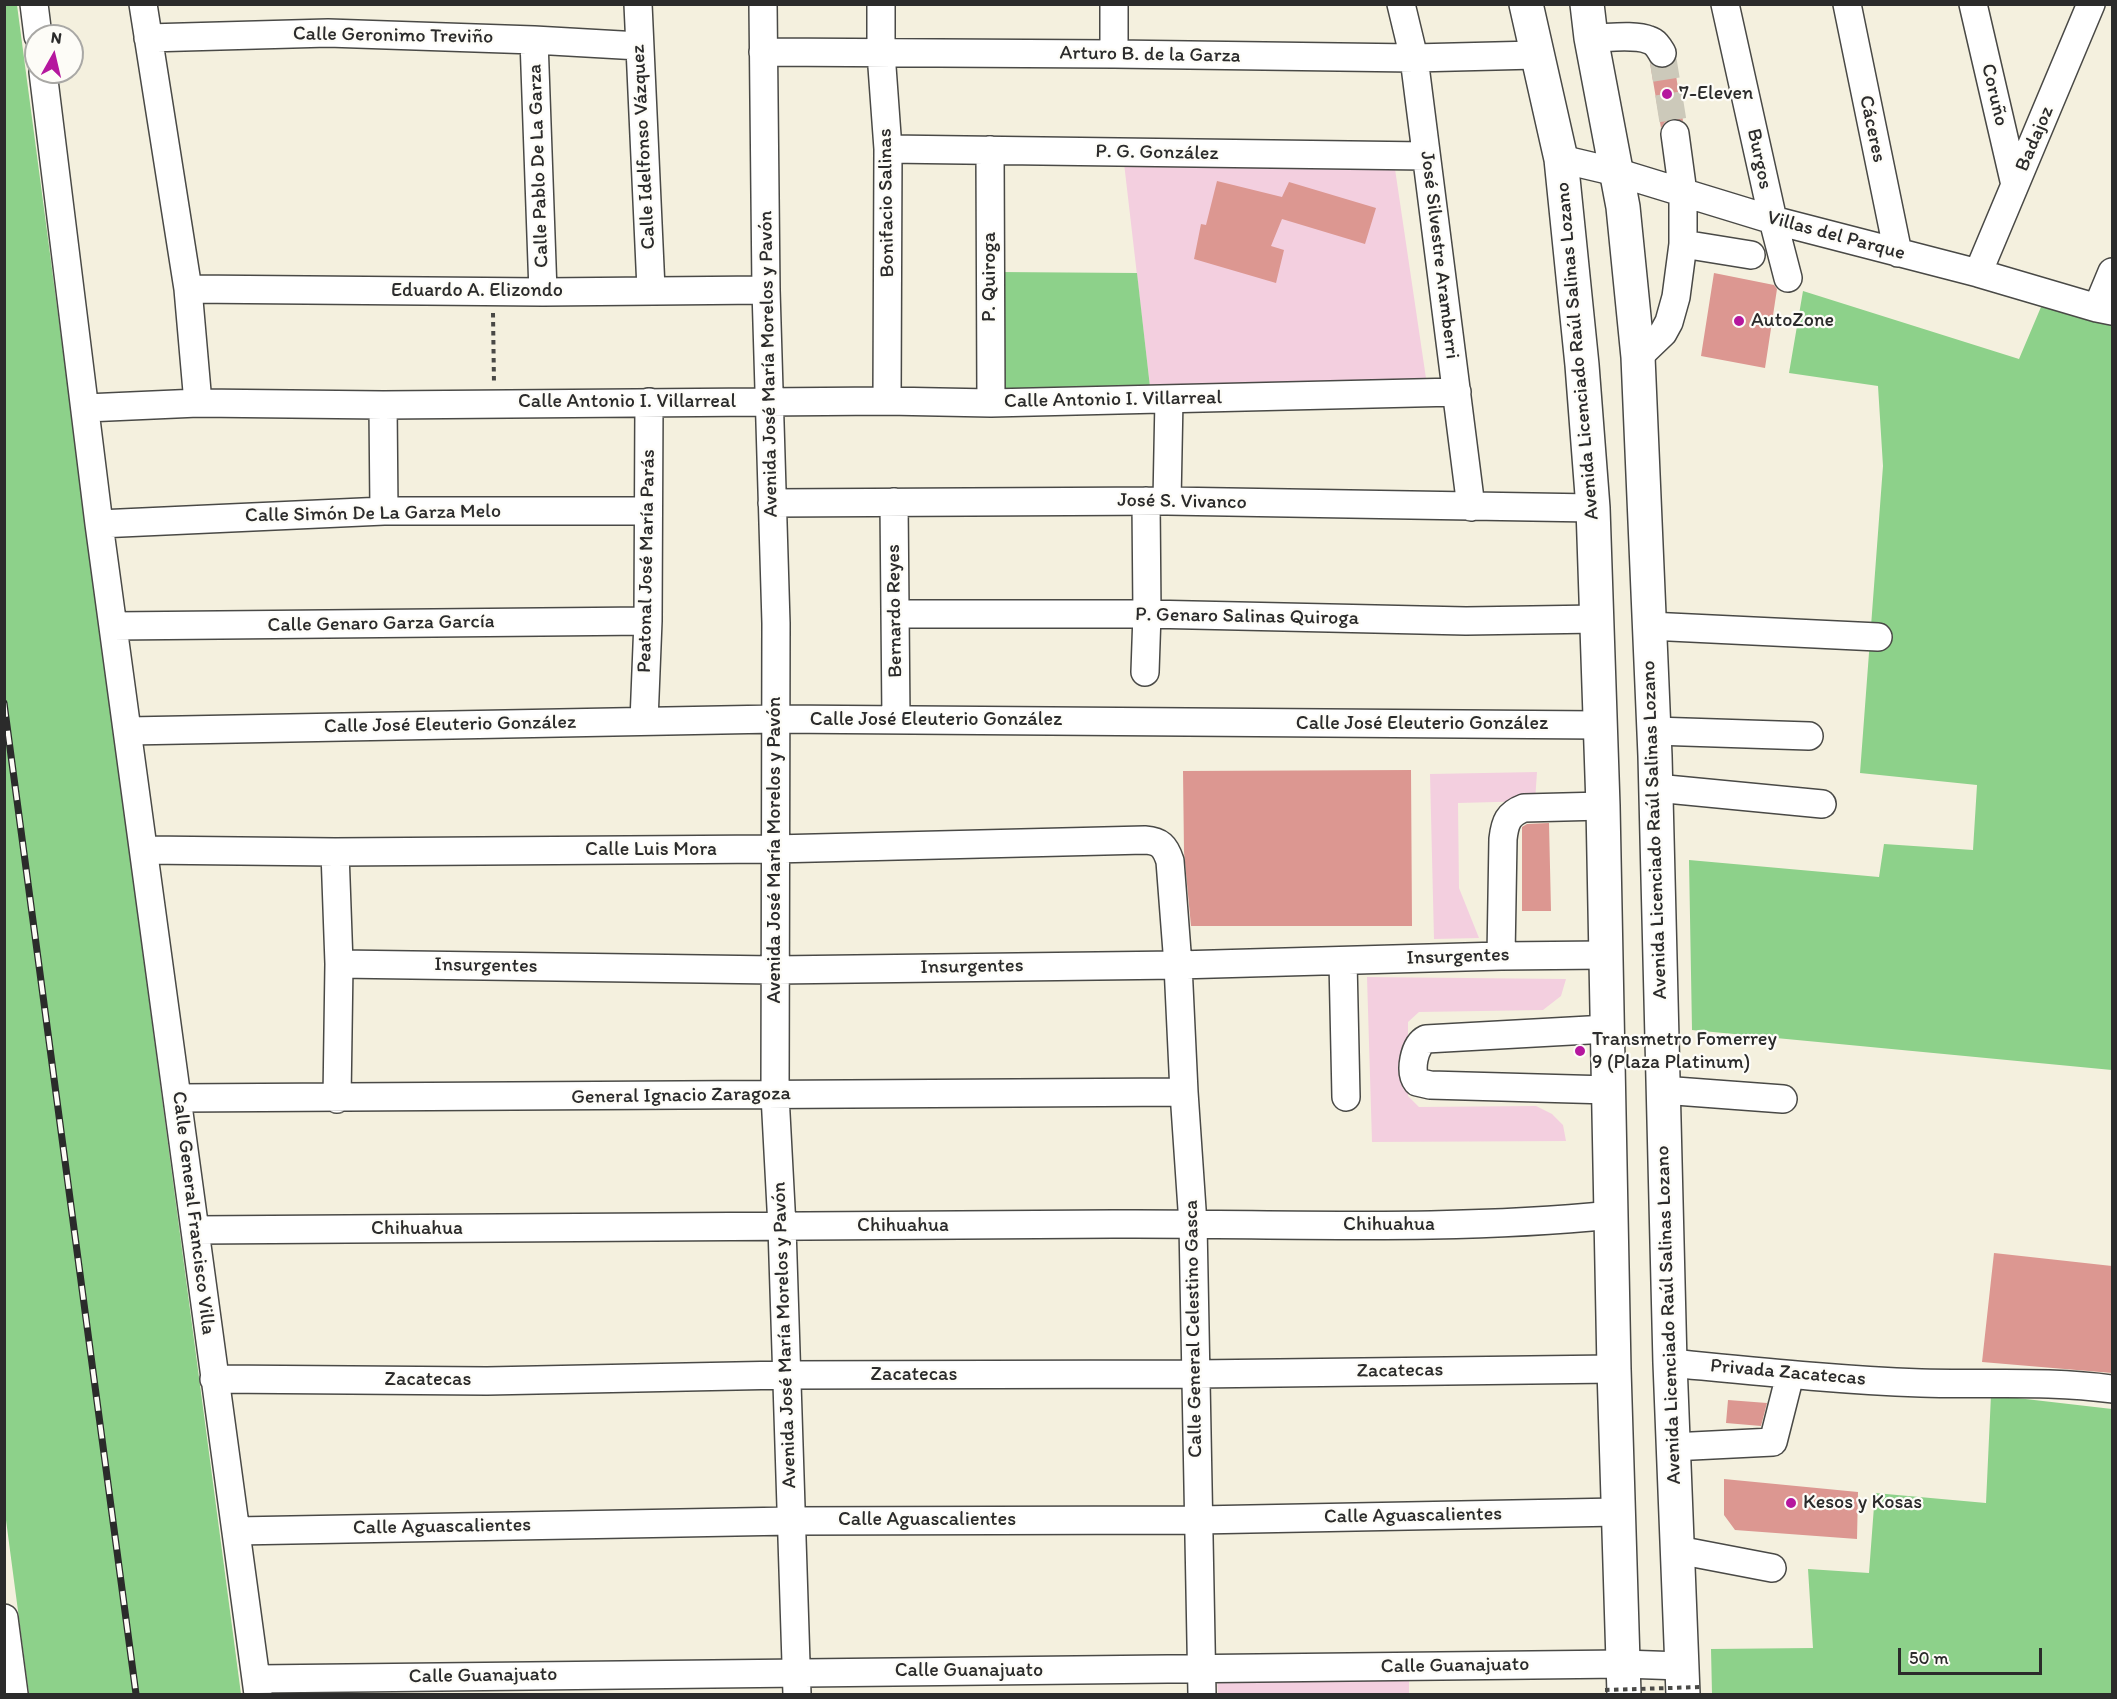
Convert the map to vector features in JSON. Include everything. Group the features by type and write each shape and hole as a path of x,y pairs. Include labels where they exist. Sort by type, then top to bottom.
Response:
{"main road":[{"name":"Avenida Licenciado Raúl Salinas Lozano","path":"1526,4 1561,159 1581,354 1593,508 1603,806 1618,1512 1617,1683"},
{"name":"Avenida Licenciado Raúl Salinas Lozano","path":"1587,4 1591,39 1625,216 1638,357 1656,788 1672,1447 1689,1683"}],"street":[{"path":"34,4 36,24"},
{"path":"143,4 188,289 198,403"},
{"name":"Calle Idelfonso Vázquez","path":"638,4 651,290"},
{"name":"Avenida José María Morelos y Pavón","path":"763,4 768,401 776,623 775,1095 782,1227 796,1683"},
{"name":"Bonifacio Salinas","path":"881,4 881,53 888,149 887,401"},
{"path":"1114,4 1114,54"},
{"name":"José Silvestre Aramberri","path":"1401,4 1414,58 1471,507"},
{"name":"Burgos","path":"1725,4 1788,278"},
{"name":"Cáceres","path":"1847,4 1898,252"},
{"name":"Coruño","path":"1973,4 2015,185"},
{"name":"Badajoz","path":"1978,273 2091,4"},
{"name":"Calle Geronimo Treviño","path":"148,38 328,33 639,46"},
{"path":"1591,39 1639,38 1650,40 1662,53"},
{"name":"Calle Pablo De La Garza","path":"534,40 543,292"},
{"name":"Arturo B. de la Garza","path":"763,52 1414,58 1536,55"},
{"name":"Calle General Francisco Villa","path":"45,84 99,524 214,1379 258,1687"},
{"path":"1638,357 1663,333 1669,322 1674,303 1683,244 1683,193 1675,134"},
{"name":"P. G. González","path":"888,149 1426,156"},
{"name":"P. Quiroga","path":"990,150 991,403"},
{"name":"Villas del Parque","path":"1561,159 1616,172 1773,220 1978,273 2105,310"},
{"path":"1683,244 1751,255"},
{"path":"2105,310 2112,272"},
{"name":"Eduardo A. Elizondo","path":"188,289 543,292 766,290"},
{"name":"Calle Antonio I. Villarreal","path":"86,408 198,403 383,405 768,401 991,403 1457,392"},
{"path":"1145,672 1156,501 1169,399"},
{"name":"Peatonal José María Parás","path":"644,721 648,621 649,402"},
{"path":"383,405 384,511"},
{"name":"José S. Vivanco","path":"772,503 1156,501 1593,508"},
{"name":"Bernardo Reyes","path":"894,502 896,720"},
{"name":"Calle Simón De La Garza Melo","path":"99,524 384,511 648,511"},
{"name":"P. Genaro Salinas Quiroga","path":"896,614 1147,614 1466,621 1598,619"},
{"name":"Calle Genaro Garza García","path":"113,626 648,621"},
{"path":"1649,626 1878,637"},
{"name":"Calle José Eleuterio González","path":"128,731 775,719 1600,725"},
{"path":"1654,731 1809,736"},
{"path":"1656,788 1822,804"},
{"path":"1501,956 1505,823 1512,813 1524,808 1603,806"},
{"name":"Calle Luis Mora","path":"144,850 334,852 774,849 1158,841"},
{"name":"Calle General Celestino Gasca","path":"1158,841 1166,849 1170,861 1193,1224 1202,1682"},
{"path":"334,852 339,964 337,1099"},
{"name":"Insurgentes","path":"339,964 775,970 1178,965 1605,955"},
{"path":"1343,961 1346,1097"},
{"path":"1607,1029 1426,1039 1416,1050 1413,1076 1417,1082 1430,1085 1609,1090"},
{"path":"1662,1090 1783,1099"},
{"name":"General Ignacio Zaragoza","path":"178,1098 337,1099 1184,1092"},
{"name":"Chihuahua","path":"195,1230 1193,1224 1422,1226 1539,1221 1611,1215"},
{"name":"Privada Zacatecas","path":"1670,1363 1790,1375 1907,1382 2076,1384 2112,1389"},
{"name":"Zacatecas","path":"214,1379 487,1381 786,1375 1195,1374 1614,1369"},
{"path":"1672,1447 1773,1442 1790,1375"},
{"name":"Calle Aguascalientes","path":"236,1531 791,1521 1198,1520 1618,1512"},
{"path":"1678,1550 1772,1568"},
{"path":"4,1618 14,1695"},
{"name":"Calle Guanajuato","path":"258,1687 796,1683 1689,1683"}],"path":[{"path":"493,291 494,403"},
{"path":"1617,1683 1689,1683"}],"shaded area":[{"path":"1124,163 1395,169 1427,385 1150,387"},
{"path":"1537,772 1535,801 1458,803 1459,888 1479,938 1434,939 1430,774"},
{"path":"1367,977 1566,979 1561,996 1543,1010 1419,1012 1408,1022 1408,1096 1419,1107 1536,1106 1552,1114 1563,1125 1566,1141 1372,1142"},
{"path":"1217,1678 1409,1678 1409,1694 1218,1694"}],"green space":[{"path":"4,5 17,5 24,58 24,84 27,84 241,1694 29,1694 4,1505"},
{"path":"998,272 1137,273 1150,387 1004,395"},
{"path":"1803,291 2019,359 2041,307 2112,319 2112,1070 1692,1030 1689,860 1879,877 1884,844 1973,850 1977,785 1860,773 1883,466 1878,386 1789,373"},
{"path":"1991,1395 2112,1409 2112,1694 1712,1694 1711,1649 1813,1648 1808,1569 1869,1573 1875,1493 1986,1503"}],"building":[{"name":"7-Eleven","path":"1674,62 1683,121 1672,119 1665,122 1661,128 1650,63 1663,69"},
{"path":"1217,181 1282,197 1289,182 1376,208 1365,244 1282,219 1271,246 1284,250 1276,283 1194,259 1201,224 1206,225"},
{"name":"AutoZone","path":"1714,273 1774,285 1777,289 1765,368 1701,356"},
{"path":"1411,770 1412,926 1191,926 1184,852 1183,771"},
{"path":"1549,823 1551,911 1522,911 1522,827 1527,824"},
{"path":"1994,1253 2112,1266 2112,1373 1982,1362"},
{"path":"1728,1400 1767,1403 1761,1426 1726,1423"},
{"name":"Kesos y Kosas","path":"1724,1479 1858,1492 1857,1539 1735,1530 1724,1515"}],"tunnel":[{"path":"1662,53 1675,134"}],"railway":[{"path":"4,703 136,1694"}],"place":[{"name":"7-Eleven","path":"1667,94"},
{"name":"AutoZone","path":"1739,321"},
{"name":"Transmetro Fomerrey 9 (Plaza Platinum)","path":"1580,1051"},
{"name":"Kesos y Kosas","path":"1791,1503"}]}
